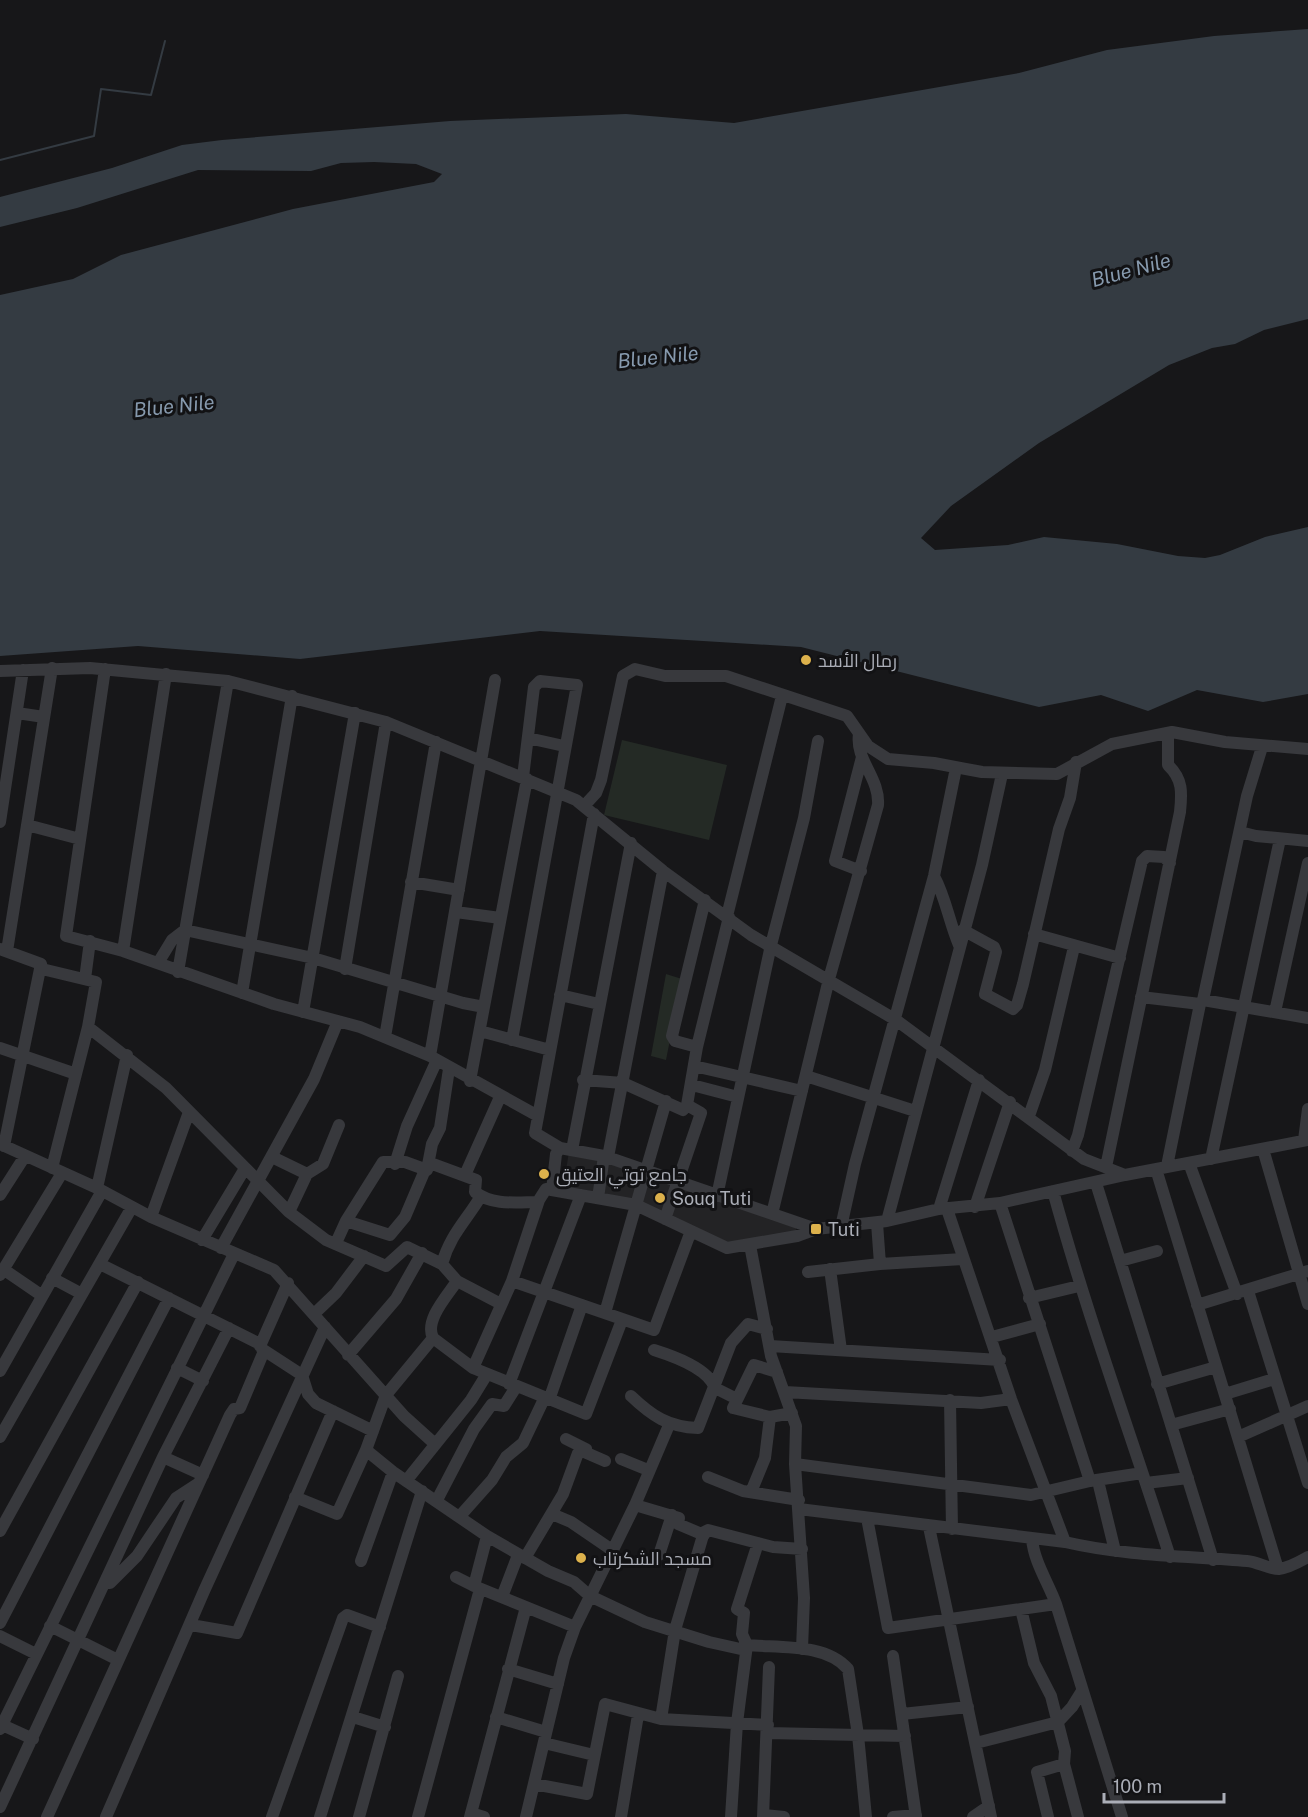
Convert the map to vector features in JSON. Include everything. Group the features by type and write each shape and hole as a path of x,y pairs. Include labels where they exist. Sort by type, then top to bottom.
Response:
{"street":[{"path":"41,964 3,950 27,825 52,668"},
{"path":"0,671 52,668 105,669 228,681 386,722 558,792 589,810 663,871 728,916 751,935 896,1020 1029,1116 1084,1159 1125,1175"},
{"path":"105,669 65,934 68,937 123,951 178,972 385,1037 434,1058 470,1081 538,1116"},
{"path":"816,1229 606,1156 566,1149 535,1133 560,995 589,810 601,780 623,676 628,670 635,669 676,677 710,674 726,676 847,716 853,721 859,734 879,756 1002,774 1047,776 1057,774 1112,744 1168,733 1262,747 1308,749"},
{"path":"0,822 23,670"},
{"path":"123,951 166,674"},
{"path":"395,1164 407,1126 434,1058 459,890 495,680"},
{"path":"178,972 228,681"},
{"path":"470,1081 525,778 534,687 540,681 577,685 564,746 558,792 513,1040"},
{"path":"242,993 292,696"},
{"path":"584,1080 622,1083 683,1110 687,1105 697,1047 737,871 742,865 746,838 782,696"},
{"path":"17,713 44,717"},
{"path":"303,1012 355,713"},
{"path":"345,969 386,722"},
{"path":"1106,1167 1170,863 1182,791 1175,771 1168,765 1168,733"},
{"path":"772,1214 829,979 861,871 879,795 862,757 858,744 859,734"},
{"path":"528,738 564,746"},
{"path":"717,1196 771,945 804,818 818,741"},
{"path":"385,1037 436,742"},
{"path":"1262,747 1161,1168 1197,1305 1278,1569"},
{"path":"861,871 835,861 862,757"},
{"path":"963,930 994,946 996,952 985,994 1013,1009 1017,1005 1059,829 1070,798 1076,762"},
{"path":"841,1227 846,1198 934,876 956,768"},
{"path":"880,1264 882,1222 982,866 1002,774"},
{"path":"27,825 80,839"},
{"path":"1240,832 1308,841"},
{"path":"1211,1159 1280,839"},
{"path":"552,1190 556,1154 566,1149 584,1080 631,843"},
{"path":"1072,1150 1078,1135 1142,861 1147,856 1164,857 1170,863"},
{"path":"1275,1012 1303,910 1308,863"},
{"path":"598,1198 663,871"},
{"path":"934,876 943,892 959,945"},
{"path":"411,882 459,890"},
{"path":"697,1047 675,1041 672,1036 705,900"},
{"path":"456,912 500,918"},
{"path":"158,963 172,940 185,930 313,958 442,997 484,1007"},
{"path":"1034,934 1120,958"},
{"path":"85,979 90,941"},
{"path":"1029,1116 1045,1070 1074,947"},
{"path":"41,964 42,969 96,982 57,1171 2,1272 42,1295"},
{"path":"41,964 2,1145 151,1217 274,1270 288,1283 404,1416 435,1444"},
{"path":"560,995 599,1004"},
{"path":"1141,997 1245,1007 1308,1018"},
{"path":"221,1248 258,1184 327,1051 338,1021"},
{"path":"88,1027 127,1055 189,1112 258,1184 289,1212 326,1240 389,1266 407,1246 442,1264 457,1281 501,1304"},
{"path":"480,1031 550,1050"},
{"path":"0,1048 76,1074"},
{"path":"0,1371 99,1190 127,1055"},
{"path":"694,1066 802,1091"},
{"path":"346,1221 390,1235 405,1217 427,1166 432,1144 440,1128 450,1069"},
{"path":"806,1076 915,1111"},
{"path":"979,1080 943,1209 992,1336 1011,1399 1048,1491 1065,1542"},
{"path":"692,1085 738,1096"},
{"path":"465,1175 501,1097"},
{"path":"605,1313 666,1101"},
{"path":"975,1207 1010,1102"},
{"path":"665,1219 701,1113 687,1105"},
{"path":"473,1368 512,1281 538,1202 546,1189 636,1205 727,1248 750,1245 816,1229 882,1222 943,1209 1000,1203 1125,1175 1306,1140 1308,1109"},
{"path":"151,1217 189,1112"},
{"path":"289,1212 307,1174 323,1164 339,1125"},
{"path":"1263,1149 1304,1272 1308,1304"},
{"path":"0,1195 25,1156"},
{"path":"272,1157 307,1174"},
{"path":"336,1243 346,1221 383,1162 395,1164 405,1162 465,1175 476,1180 475,1192 481,1196 509,1203 538,1202"},
{"path":"1190,1163 1198,1192 1242,1292 1275,1379 1308,1483"},
{"path":"202,1240 244,1170"},
{"path":"1096,1183 1213,1560"},
{"path":"1053,1191 1079,1286 1105,1356 1170,1557"},
{"path":"437,1500 474,1429 492,1404 504,1406 543,1292 581,1195"},
{"path":"442,1264 454,1232 465,1223 481,1196"},
{"path":"1000,1203 1029,1298 1094,1481 1114,1551"},
{"path":"0,1437 132,1207"},
{"path":"512,1281 654,1330 691,1231"},
{"path":"750,1245 770,1346 796,1426 795,1464 804,1598 802,1649"},
{"path":"1120,1261 1157,1251"},
{"path":"348,1354 396,1299 422,1253"},
{"path":"33,1739 1,1726 234,1254"},
{"path":"314,1314 336,1293 364,1256"},
{"path":"808,1272 880,1264 963,1259"},
{"path":"100,1264 229,1328 262,1348 302,1375 311,1398 373,1431"},
{"path":"830,1269 841,1350"},
{"path":"1197,1305 1304,1272"},
{"path":"52,1278 82,1294"},
{"path":"457,1281 432,1322 430,1331 433,1338 473,1368 586,1414 622,1320"},
{"path":"0,1531 138,1282"},
{"path":"47,1817 232,1411 240,1408 288,1283"},
{"path":"1029,1298 1079,1286"},
{"path":"0,1623 169,1298"},
{"path":"460,1516 492,1480 506,1457 523,1443 547,1399 582,1305"},
{"path":"631,1396 648,1413 669,1425 698,1428 715,1388 730,1343 748,1324 767,1329"},
{"path":"992,1336 1040,1324"},
{"path":"106,1817 302,1375 326,1327"},
{"path":"0,1807 163,1456 229,1328"},
{"path":"296,1497 337,1514 366,1450 386,1395 433,1338"},
{"path":"770,1346 1000,1360"},
{"path":"654,1350 691,1364 712,1381 715,1388 737,1399"},
{"path":"777,1372 753,1365 734,1409 770,1417 792,1413"},
{"path":"1157,1384 1216,1367"},
{"path":"177,1368 203,1381"},
{"path":"406,1481 471,1400 487,1374"},
{"path":"1225,1394 1275,1379"},
{"path":"785,1392 981,1403 1011,1399"},
{"path":"950,1400 952,1529"},
{"path":"1238,1437 1308,1406"},
{"path":"1171,1425 1230,1409"},
{"path":"191,1625 237,1633 333,1411"},
{"path":"751,1492 765,1458 770,1417"},
{"path":"526,1817 558,1684 576,1627 635,1505 669,1425"},
{"path":"566,1439 586,1449 585,1452"},
{"path":"366,1450 393,1472 487,1536 574,1582 590,1596 645,1622 709,1642 746,1648 802,1649 831,1655 848,1669 858,1735 866,1817"},
{"path":"502,1597 521,1556 552,1514 563,1494 578,1453 585,1452 605,1461"},
{"path":"163,1456 202,1479"},
{"path":"621,1459 648,1470"},
{"path":"795,1464 1032,1495 1094,1481 1188,1478"},
{"path":"361,1561 393,1472"},
{"path":"708,1477 799,1505 929,1527 1065,1542 1114,1551 1250,1562 1278,1569 1308,1557"},
{"path":"98,1598 120,1571 137,1556 176,1498 202,1479"},
{"path":"320,1817 422,1491"},
{"path":"635,1505 680,1518 678,1524 704,1535"},
{"path":"552,1514 571,1522 612,1550"},
{"path":"659,1555 672,1515"},
{"path":"867,1518 888,1628 1056,1604"},
{"path":"929,1527 990,1812 973,1817"},
{"path":"661,1719 675,1630 704,1535 708,1530 758,1543 802,1549"},
{"path":"418,1817 477,1587 487,1536"},
{"path":"1032,1539 1034,1556 1045,1574 1056,1604 1122,1817"},
{"path":"730,1817 737,1723 746,1648 742,1634 744,1613 737,1609 758,1543"},
{"path":"456,1577 576,1627"},
{"path":"484,1817 470,1815 526,1607"},
{"path":"1021,1609 1034,1663 1051,1696 1065,1751 1064,1764 1078,1817"},
{"path":"272,1817 343,1618 347,1615 380,1627"},
{"path":"50,1626 118,1660"},
{"path":"0,1636 36,1654"},
{"path":"892,1656 916,1816 893,1817"},
{"path":"769,1667 764,1816 784,1817"},
{"path":"508,1668 558,1684"},
{"path":"359,1817 398,1676"},
{"path":"976,1743 1058,1722 1072,1707 1082,1690"},
{"path":"534,1784 585,1795 605,1704 638,1715 661,1719 737,1723 768,1729 905,1736"},
{"path":"902,1714 968,1707"},
{"path":"621,1817 638,1715"},
{"path":"353,1717 385,1727"},
{"path":"496,1717 545,1738 594,1755"},
{"path":"1048,1817 1038,1772 1064,1764"}],"shaded area":[{"path":"622,740 727,765 709,840 604,815"},
{"path":"666,974 682,979 666,1060 651,1056"},
{"name":"Souq Tuti","path":"569,1151 797,1223 795,1234 727,1246 637,1205 563,1191"}],"water":[{"name":"Blue Nile","path":"1308,29 1308,319 1264,330 1235,344 1212,348 1169,365 1039,443 951,506 921,538 935,550 1008,545 1044,537 1117,544 1178,556 1205,558 1220,555 1265,537 1308,527 1308,694 1263,702 1197,690 1148,711 1101,695 1039,707 801,647 540,631 300,659 138,646 0,656 0,295 73,279 121,255 293,209 434,182 442,174 416,164 374,162 341,163 311,171 198,170 77,208 0,227 0,197 112,168 182,145 450,121 626,114 734,123 1019,73 1107,50 1214,36"}],"waterway":[{"path":"0,160 94,136 101,89 151,95 165,41"}],"place":[{"name":"رمال الأسد","path":"806,660"},
{"name":"جامع توتي العتيق","path":"544,1174"},
{"name":"Souq Tuti","path":"660,1198"},
{"name":"Tuti","path":"816,1229"},
{"name":"مسجد الشكرتاب","path":"581,1558"}]}
